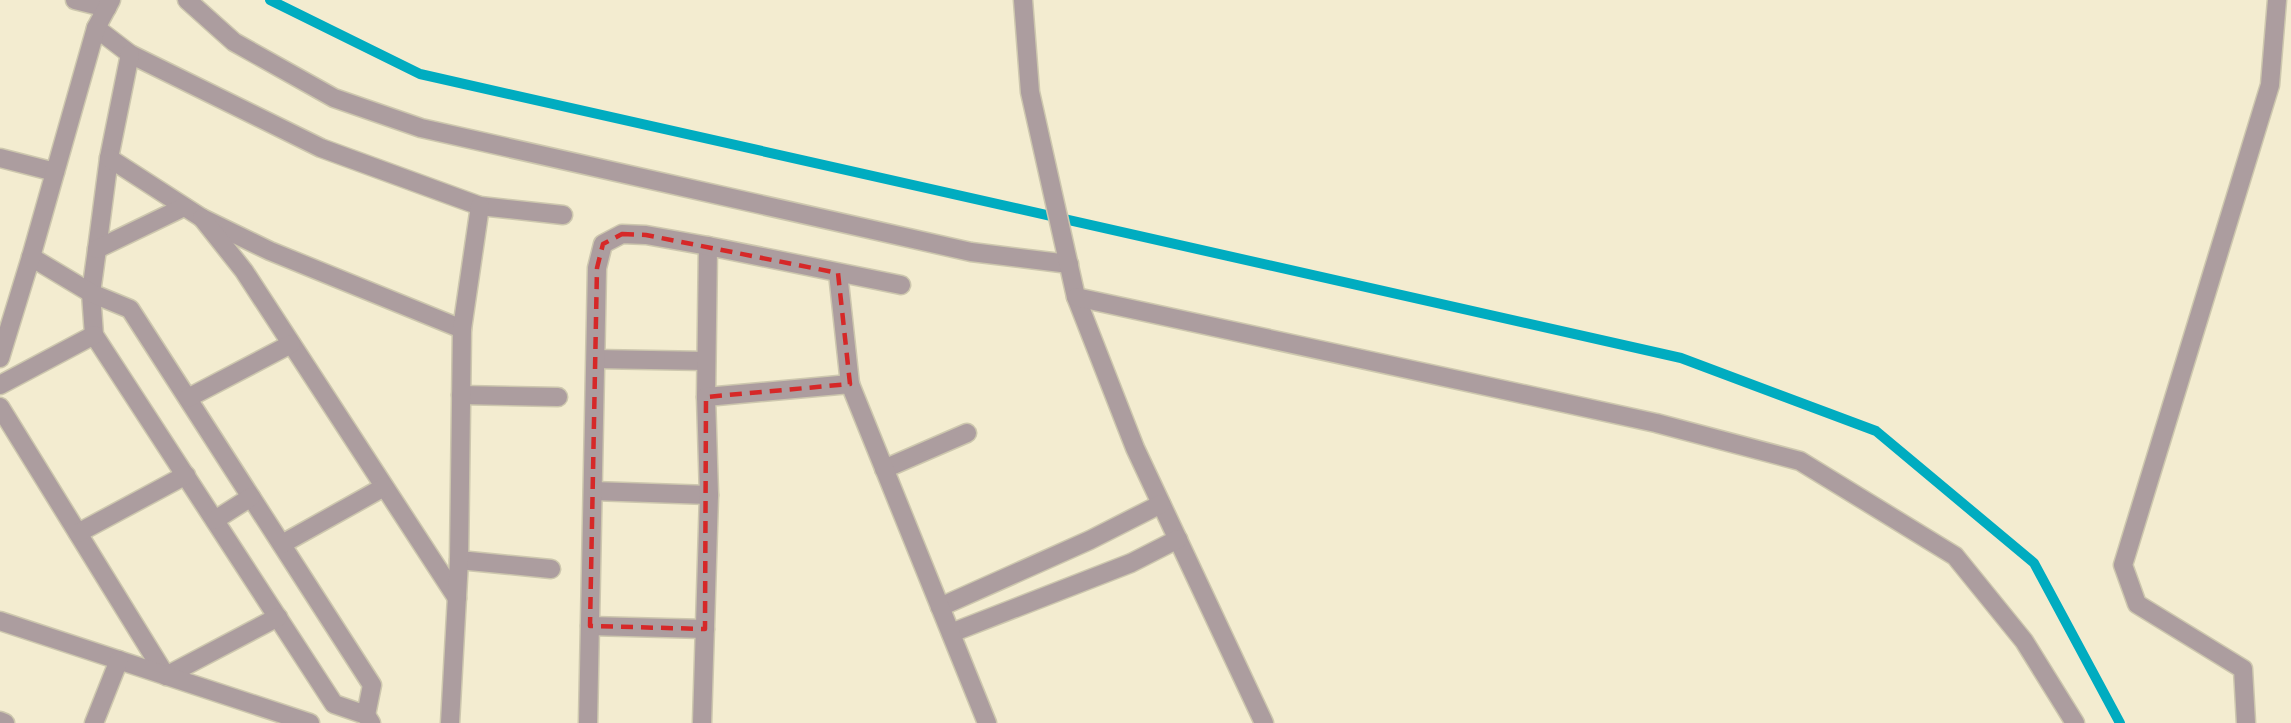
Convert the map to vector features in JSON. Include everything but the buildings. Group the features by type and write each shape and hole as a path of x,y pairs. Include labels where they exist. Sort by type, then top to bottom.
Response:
{"street":[{"path":"0,358 4,332 31,257 96,28 109,4 75,0"},
{"path":"187,0 234,42 334,98 421,128 971,252 1069,264"},
{"path":"1023,0 1030,92 1076,297 1135,448 1264,723"},
{"path":"2246,723 2243,669 2137,604 2123,565 2270,85 2277,0"},
{"path":"96,28 130,54 321,148 480,206 563,215"},
{"path":"31,257 91,293 130,309 372,685 369,719 334,704 94,335 91,293 109,158 130,54"},
{"path":"0,158 56,172"},
{"path":"109,158 202,218 270,251 462,329"},
{"path":"450,723 459,560 462,329 480,206"},
{"path":"97,249 184,207"},
{"path":"202,218 244,271 457,598"},
{"path":"588,723 597,268 603,244 622,234 646,235 901,285"},
{"path":"702,723 709,495 706,398 708,246"},
{"path":"838,273 850,384 987,723"},
{"path":"1076,297 1656,423 1800,461 1955,556 2024,640 2075,723"},
{"path":"0,386 94,335"},
{"path":"188,398 291,344"},
{"path":"596,359 706,361"},
{"path":"706,398 850,384"},
{"path":"461,395 558,398"},
{"path":"0,407 166,676"},
{"path":"884,469 967,433"},
{"path":"78,533 186,475"},
{"path":"282,544 384,487"},
{"path":"593,491 709,495"},
{"path":"215,520 251,497"},
{"path":"940,607 1090,540 1161,504"},
{"path":"951,633 1131,563 1178,539"},
{"path":"459,560 551,569"},
{"path":"166,676 278,617"},
{"path":"0,621 166,676 278,718 310,723"},
{"path":"590,626 705,629"},
{"path":"94,723 118,660"},
{"path":"0,721 5,723"}],"highlighted area":[{"path":"622,234 646,235 838,273 850,384 706,397 705,629 590,626 597,268 603,244"}],"waterway":[{"path":"270,0 420,74 1681,358 1876,431 2034,563 2120,723"}]}
